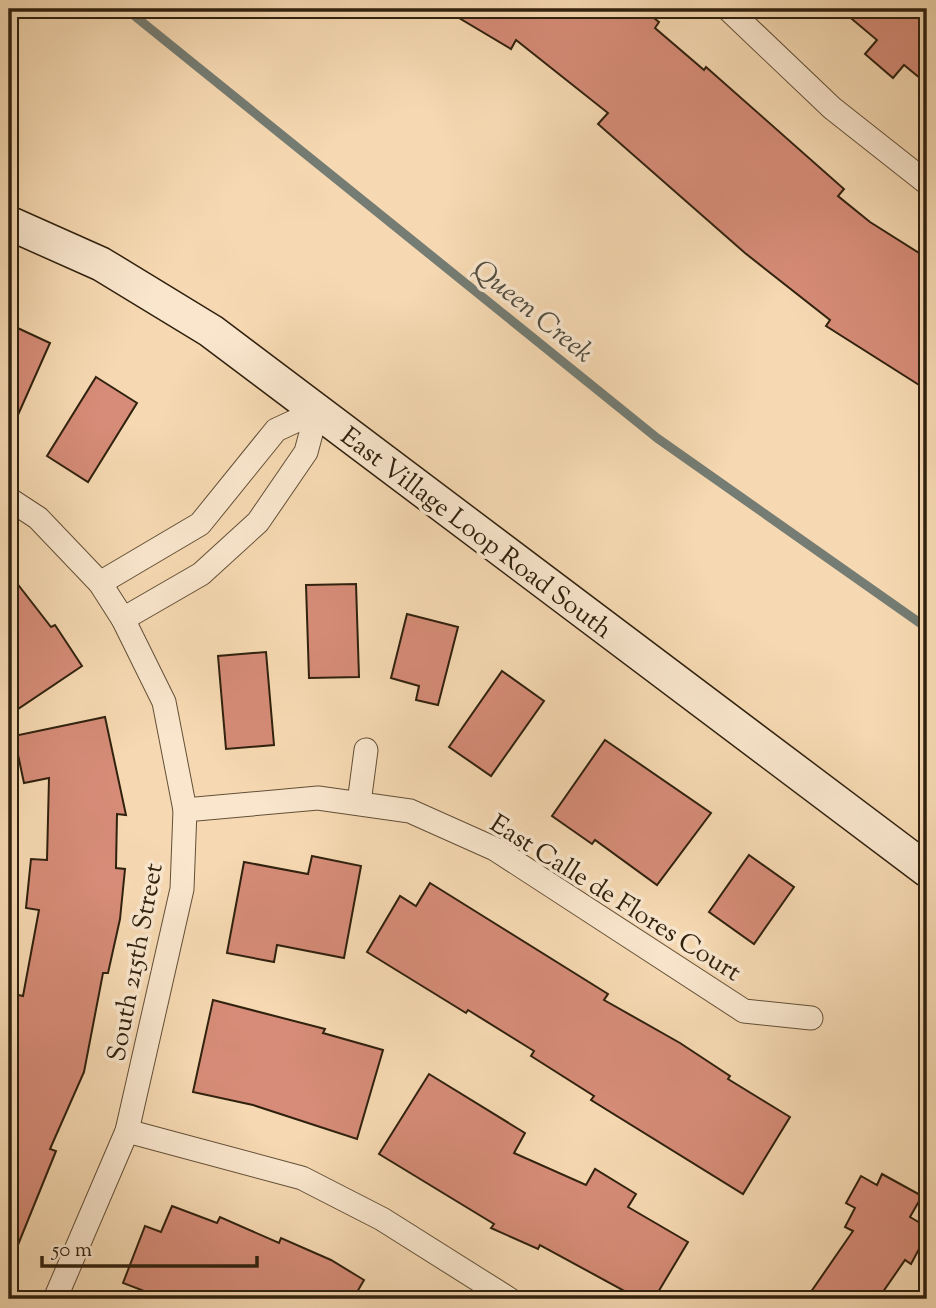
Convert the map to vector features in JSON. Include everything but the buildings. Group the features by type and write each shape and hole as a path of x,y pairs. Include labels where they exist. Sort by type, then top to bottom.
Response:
{"street":[{"path":"728,9 832,108 927,183"},
{"name":"East Village Loop Road South","path":"9,223 100,264 211,331 927,870"},
{"path":"100,583 200,524 276,430 317,411"},
{"path":"123,619 201,574 258,523 306,452 317,411"},
{"name":"South 215th Street","path":"9,499 38,518 100,583 123,619 164,702 185,810 182,889 127,1131 55,1299"},
{"path":"359,803 366,750"},
{"name":"East Calle de Flores Court","path":"185,810 318,798 410,811 495,849 744,1011 811,1018"},
{"path":"127,1131 302,1178 382,1219 509,1299"}],"waterway":[{"name":"Queen Creek","path":"126,9 657,438 927,628"}]}
